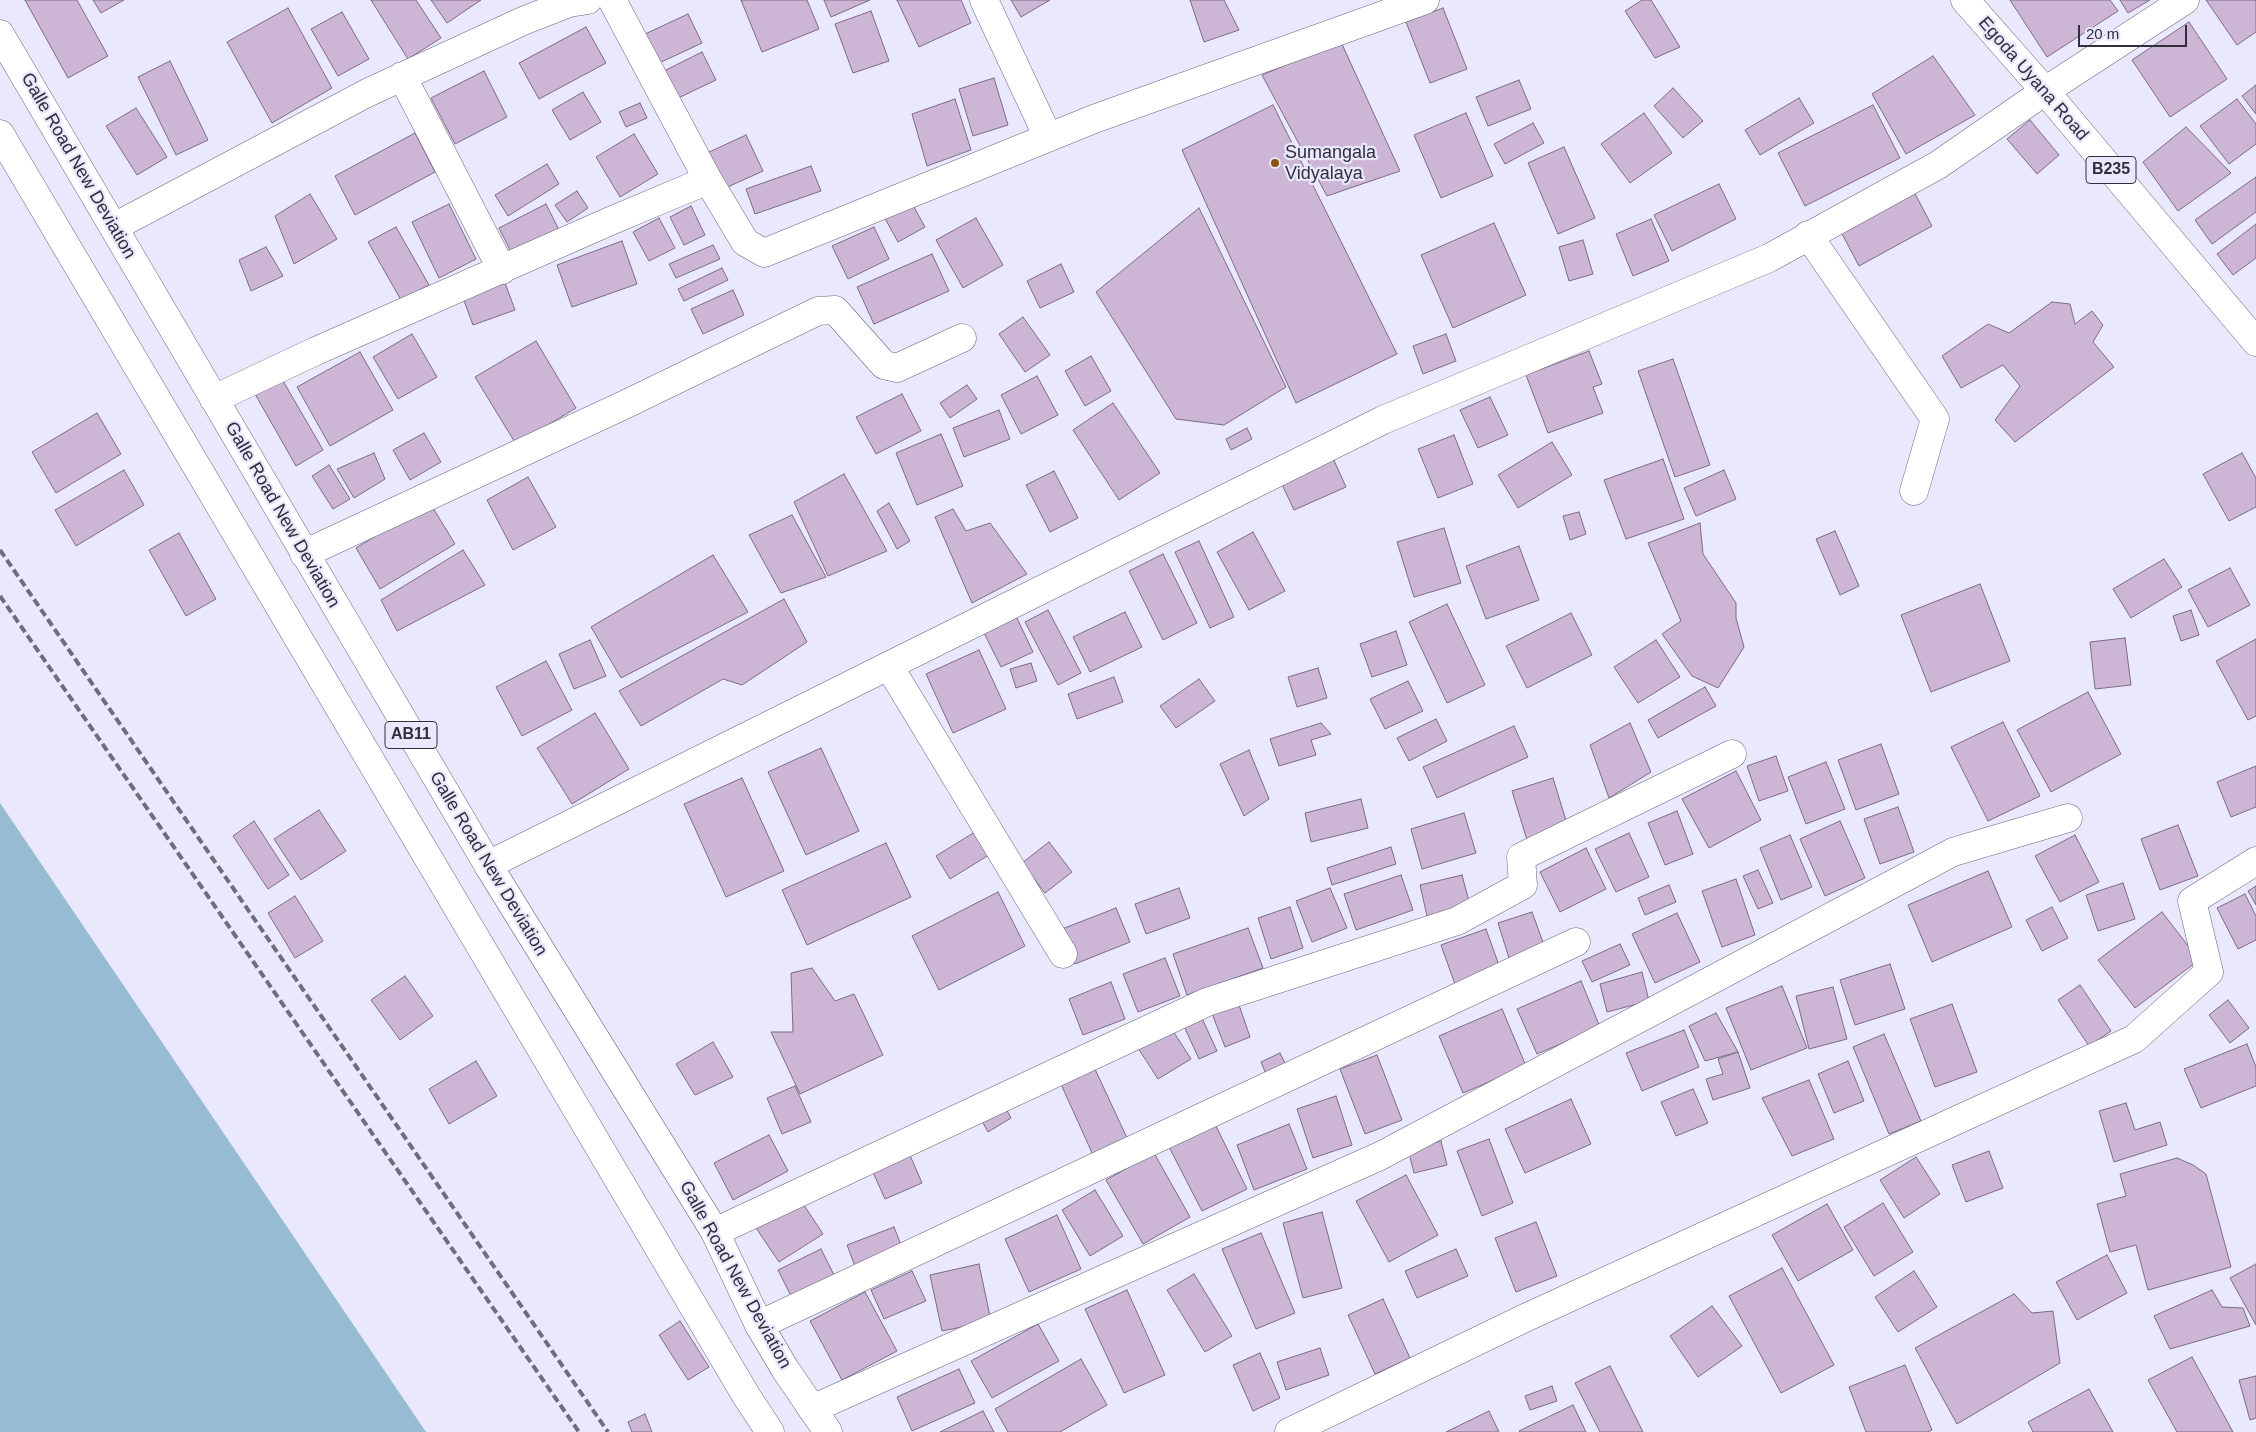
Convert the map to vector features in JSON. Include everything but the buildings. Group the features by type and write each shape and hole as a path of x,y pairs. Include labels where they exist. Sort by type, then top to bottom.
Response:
{"street":[{"path":"114,227 402,76 523,21 568,3 588,0"},
{"path":"612,0 708,180 745,242 764,253 1048,137 1425,0"},
{"path":"984,0 1048,137"},
{"name":"Egoda Uyana Road","path":"1965,0 2045,91 2256,342"},
{"path":"488,865 1383,420 1769,258 1938,164 2045,91 2185,0"},
{"name":"Galle Road New Deviation","path":"0,34 488,865 715,1232 759,1325 785,1369 828,1432"},
{"path":"402,76 502,270"},
{"name":"AB11","path":"0,134 747,1397 770,1432"},
{"path":"214,399 316,351 708,180"},
{"path":"1808,235 1935,419 1914,491"},
{"path":"304,554 624,405 818,311 834,310 884,365 898,368 962,338"},
{"path":"889,666 1063,954"},
{"path":"715,1232 1206,1002 1457,921 1523,885 1522,857 1732,754"},
{"path":"812,1409 1380,1156 1953,852 2068,818"},
{"path":"1294,1431 1534,1314 2134,1039 2209,972 2192,901 2256,861"},
{"path":"759,1325 1576,942"}],"water":[{"path":"0,803 426,1432 0,1432"}],"railway":[{"path":"0,550 608,1432"},
{"path":"0,596 579,1432"}],"place":[{"name":"Sumangala Vidyalaya","path":"1275,163"}]}
